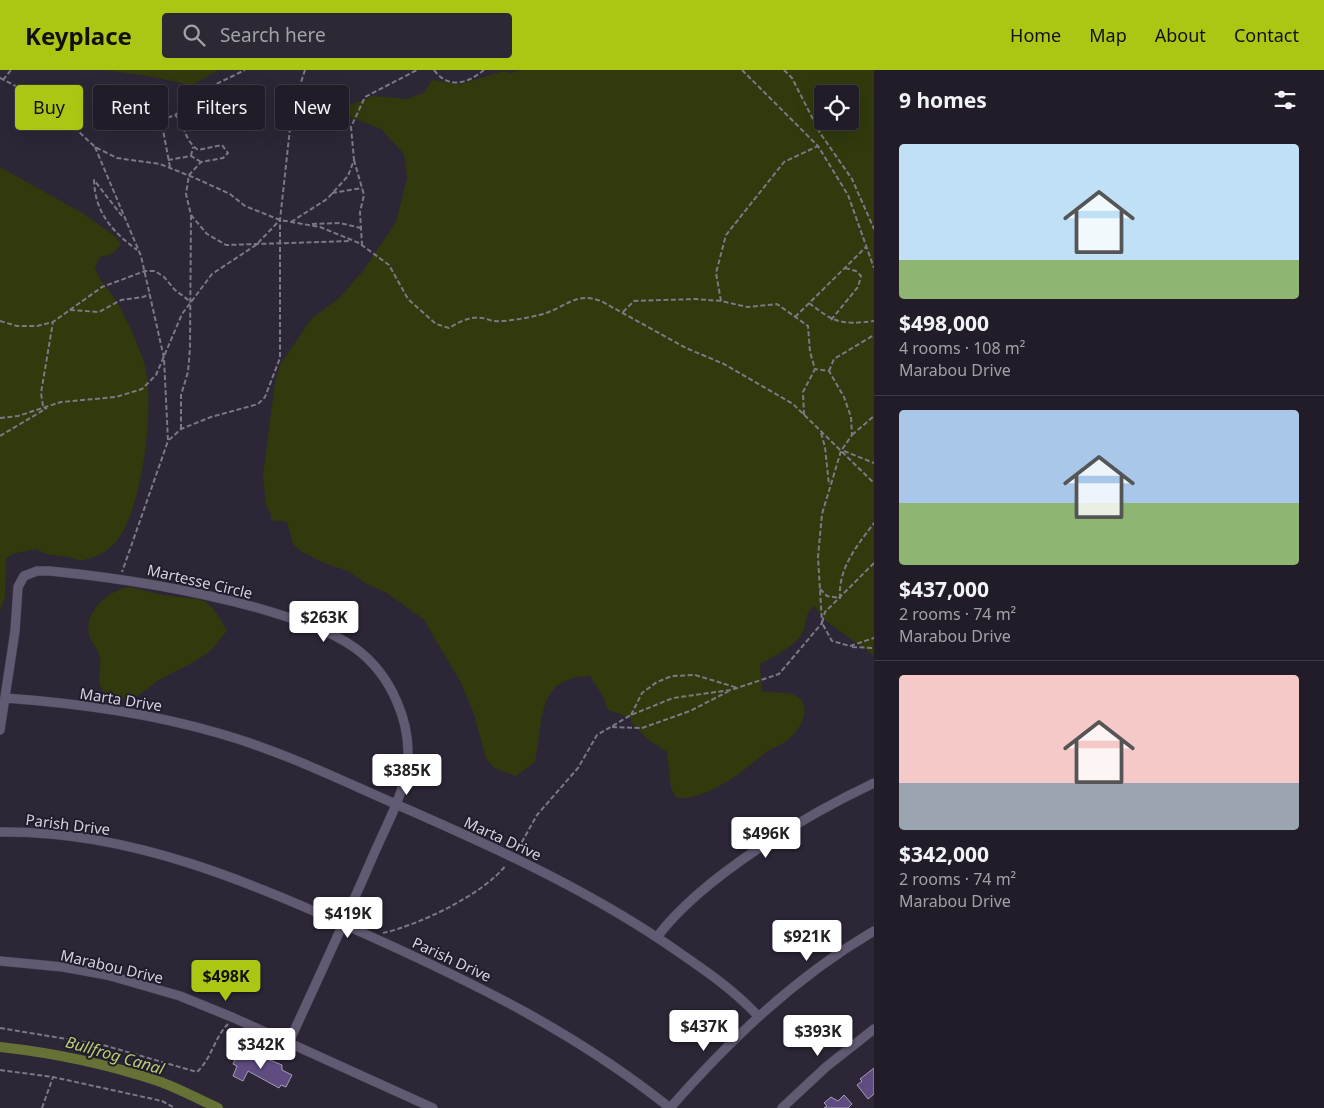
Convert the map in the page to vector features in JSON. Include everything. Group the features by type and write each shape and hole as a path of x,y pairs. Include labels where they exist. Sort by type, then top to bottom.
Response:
{"street":[{"name":"Martesse Circle","path":"0,730 15,631 18,588 24,576 37,571 120,578 216,597 281,615 330,633 363,654 385,680 396,701 405,727 408,747 406,769 395,804 289,1042"},
{"name":"Marta Drive","path":"5,698 118,711 216,732 290,757 513,857 580,891 657,937 731,990 758,1016"},
{"path":"657,937 685,906 748,857 806,820 874,783"},
{"name":"Parish Drive","path":"0,832 31,832 88,839 157,853 247,882 471,982 541,1020 607,1062 670,1108"},
{"path":"670,1108 721,1052 758,1016 800,981 874,932"},
{"name":"Marabou Drive","path":"0,961 56,966 107,975 180,996 289,1042 433,1108"},
{"path":"782,1108 826,1066 874,1030"}],"path":[{"path":"4,80 11,70"},
{"path":"170,167 162,130 164,119 175,115 198,98 206,89 246,70"},
{"path":"168,441 181,429 211,417 258,404 265,397 280,358 280,220 292,110 305,70"},
{"path":"362,246 360,212 364,195 354,160 351,127 366,98 417,70"},
{"path":"434,70 440,78 454,83 471,81 484,70"},
{"path":"742,70 818,146 848,195 874,268"},
{"path":"784,70 792,78 820,133 852,179 874,229"},
{"path":"0,78 47,102 95,147 117,158 170,167 230,194 245,206 280,220 320,227 362,246 390,265 408,299 436,324 449,328 470,318 493,321 539,315 555,310 577,297 590,297 623,312 686,348 724,364 793,404 874,483"},
{"path":"175,115 179,119 188,143 193,147 198,150 222,144 228,152 222,158 201,162 189,175 186,194 191,215 191,302 188,372 181,395 181,429"},
{"path":"721,302 716,273 726,235 784,162 818,146"},
{"path":"95,147 139,252 164,358 168,441 120,578"},
{"path":"191,156 193,147"},
{"path":"168,160 191,156 201,162"},
{"path":"291,222 332,193 348,176 354,160"},
{"path":"125,219 94,180 100,209 114,232 139,252"},
{"path":"332,193 362,188"},
{"path":"191,215 207,234 226,245 352,241"},
{"path":"0,418 18,416 61,402 116,397 142,389 156,375 182,314 212,274 256,245 280,220"},
{"path":"307,224 340,223 361,228"},
{"path":"795,317 866,247"},
{"path":"831,320 858,287 861,276 856,271 845,268"},
{"path":"0,321 17,326 37,326 53,322 102,287 145,271 156,271 175,290 191,302"},
{"path":"70,310 99,312 121,300 143,297 150,294"},
{"path":"623,312 634,302 694,299 746,307 777,304 808,326 810,352 815,369 803,392 804,416"},
{"path":"809,303 831,320 856,323 874,321"},
{"path":"43,407 41,393 53,322"},
{"path":"829,371 834,360 874,335"},
{"path":"815,369 829,371"},
{"path":"829,371 844,397 851,417 852,435"},
{"path":"0,436 50,405"},
{"path":"874,416 852,435 842,451 822,514 818,557 822,623 832,642 874,648"},
{"path":"820,431 825,447 829,487"},
{"path":"842,451 874,462"},
{"path":"840,598 839,582 849,560 874,523"},
{"path":"370,936 390,931 471,896 498,876 513,857 549,798 578,768 597,735 631,715 673,698 731,690 780,674 822,623 825,612 874,563"},
{"path":"820,589 827,596 840,598"},
{"path":"850,646 874,638"},
{"path":"631,715 642,693 657,682 672,676 695,675 739,688"},
{"path":"610,727 642,728 690,711 731,690"},
{"path":"0,1028 103,1045 197,1072 206,1063 224,1029 234,1018"},
{"path":"0,1070 53,1076 162,1101 176,1108"},
{"path":"42,1108 53,1076"}],"green space":[{"path":"104,70 219,70 192,85"},
{"path":"522,70 874,70 874,656 826,621 814,606 807,614 802,635 792,645 760,664 762,691 792,694 799,698 803,704 805,710 804,717 797,730 785,742 767,751 724,784 688,798 676,798 671,788 667,752 647,739 631,722 631,718 608,710 603,696 590,676 572,678 559,684 551,693 545,705 535,762 516,776 494,768 486,759 474,714 461,683 424,620 387,593 367,584 348,571 324,563 302,552 293,544 287,522 271,520 271,514 266,506 263,475 275,382 280,365 311,319 339,298 362,272 396,222 407,178 404,154 381,129 349,116 350,105 373,96 408,99 423,94 432,80 460,84 504,71 511,73"},
{"path":"0,167 84,214 115,236 121,245 112,254 100,257 95,268 122,312 139,348 148,383 148,406 144,459 139,486 123,531 113,545 99,555 81,560 48,554 36,549 12,554 6,559 5,597 0,611"},
{"path":"129,587 202,601 214,610 227,631 212,649 198,659 161,679 137,696 120,699 108,696 100,686 99,655 90,638 88,629 89,620 98,605 113,593"}],"building":[{"path":"238,1053 251,1058 255,1054 282,1065 282,1070 292,1075 286,1087 281,1085 279,1088 248,1071 243,1081 233,1076 237,1066 233,1064"},
{"path":"874,1068 874,1094 868,1099 857,1085 862,1081 860,1079"},
{"path":"844,1095 852,1104 848,1108 824,1108 827,1106 824,1103 831,1097 838,1101"}],"waterway":[{"name":"Bullfrog Canal","path":"0,1047 40,1052 119,1069 165,1084 218,1108"}]}
